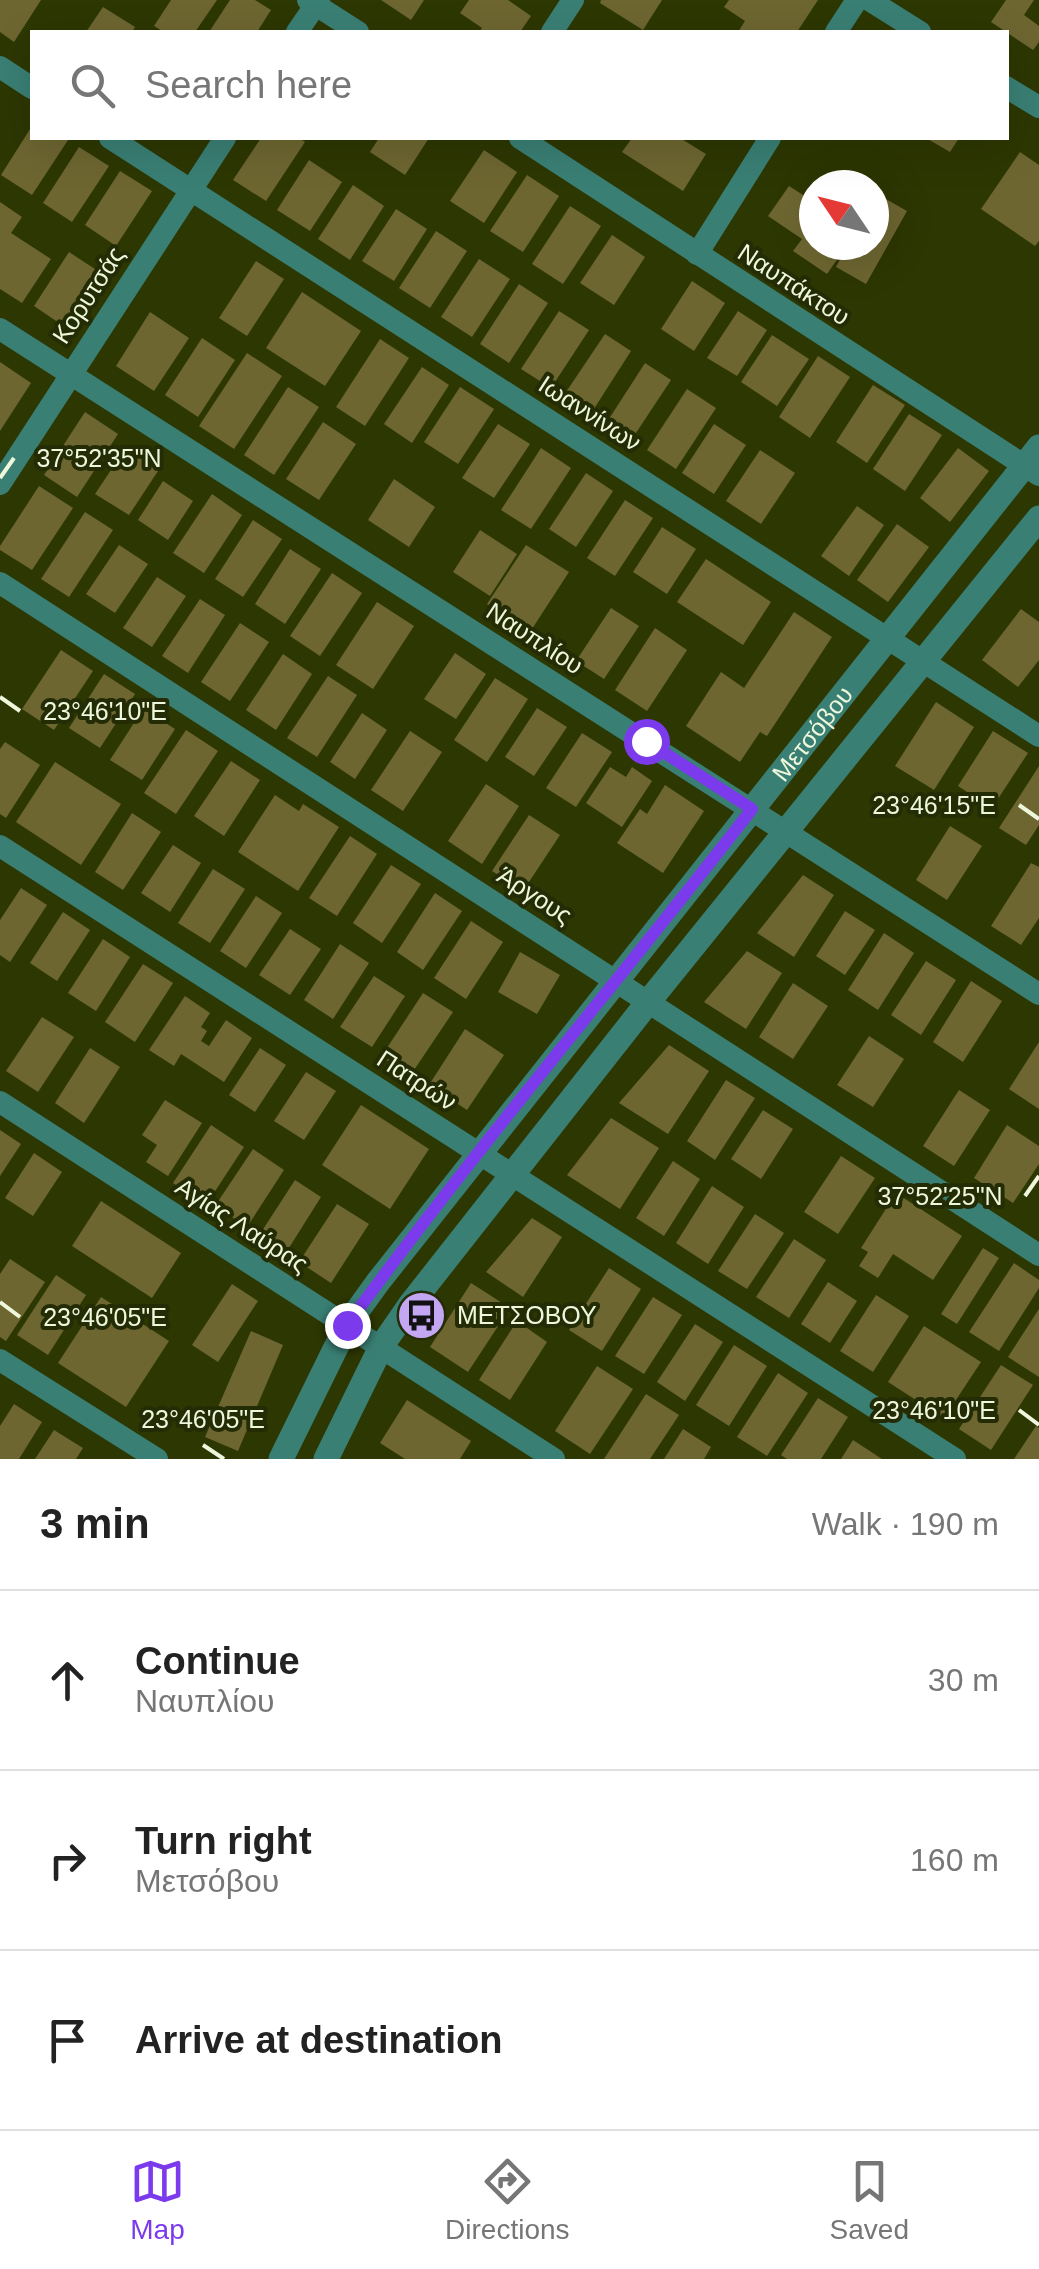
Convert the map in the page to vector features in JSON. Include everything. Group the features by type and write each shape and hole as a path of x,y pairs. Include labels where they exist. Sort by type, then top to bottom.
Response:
{"street":[{"path":"553,30 572,0"},
{"path":"837,30 856,0"},
{"path":"868,0 917,30"},
{"path":"298,30 314,2 355,30"},
{"path":"0,67 30,87"},
{"path":"1009,88 1039,107"},
{"name":"Ιωαννίνων","path":"113,140 1039,736"},
{"name":"Κορυτσάς","path":"0,484 224,140"},
{"name":"Ναυπάκτου","path":"523,140 697,254 1034,462"},
{"path":"697,254 769,140"},
{"name":"Ναυπλίου","path":"0,329 1039,994"},
{"name":"Μετσόβου","path":"281,1459 347,1325 479,1152 888,637 1034,462"},
{"name":"Μετσόβου","path":"326,1459 381,1346 649,1001 1039,518"},
{"name":"Άργους","path":"0,583 1039,1255"},
{"name":"Πατρών","path":"0,846 955,1459"},
{"name":"Αγίας Λαύρας","path":"0,1102 554,1459"},
{"path":"0,1360 157,1459"}],"building":[{"path":"0,0 41,0 14,42 0,32"},
{"path":"171,0 217,0 196,30 161,30 154,26"},
{"path":"230,0 255,0 271,10 258,30 210,30"},
{"path":"381,0 424,0 411,20"},
{"path":"469,0 508,0 531,16 521,30 480,30 460,13"},
{"path":"662,0 643,30 600,3"},
{"path":"729,0 818,0 798,30 739,30 745,21 724,7"},
{"path":"1006,0 1034,0 1024,15 1039,26 1039,42 1033,50 1009,34 1009,30 991,22"},
{"path":"103,7 135,27 133,30 87,30"},
{"path":"30,129 30,140 68,140 32,195 1,175"},
{"path":"260,140 305,142 266,201 233,180"},
{"path":"378,140 428,140 405,175 370,152"},
{"path":"631,140 683,140 706,154 683,191 622,152"},
{"path":"929,140 958,140 950,152"},
{"path":"79,147 109,166 72,222 43,203"},
{"path":"484,150 517,172 484,223 450,201"},
{"path":"1020,152 1039,165 1039,241 1035,246 981,209"},
{"path":"309,160 342,182 310,231 277,210"},
{"path":"120,171 152,191 116,246 85,225"},
{"path":"527,175 559,196 523,252 490,231"},
{"path":"353,185 384,206 350,260 318,239"},
{"path":"789,186 799,192 799,237 768,216"},
{"path":"889,201 907,211 889,243"},
{"path":"0,202 22,217 11,233 51,259 22,303 0,289"},
{"path":"570,206 601,226 563,284 532,264"},
{"path":"396,209 427,229 394,281 362,261"},
{"path":"436,231 467,251 430,308 399,288"},
{"path":"612,235 645,257 614,305 580,283"},
{"path":"69,252 101,273 65,327 34,306"},
{"path":"479,259 510,279 472,337 441,317"},
{"path":"806,260 837,260 827,274"},
{"path":"840,260 879,260 866,284 836,267"},
{"path":"256,261 284,279 247,336 219,318"},
{"path":"692,281 725,303 694,351 661,329"},
{"path":"519,284 548,303 509,363 480,344"},
{"path":"302,292 361,331 325,386 266,348"},
{"path":"559,311 589,330 551,388 521,369"},
{"path":"738,311 767,330 737,376 707,358"},
{"path":"150,312 189,338 154,391 116,366"},
{"path":"605,334 631,351 590,415 562,398"},
{"path":"772,335 809,359 777,406 741,382"},
{"path":"202,338 235,360 198,417 165,395"},
{"path":"380,339 409,358 365,426 336,407"},
{"path":"247,353 282,376 234,449 199,426"},
{"path":"818,356 850,377 810,438 779,417"},
{"path":"0,362 31,383 0,431"},
{"path":"645,363 671,380 630,442 605,425"},
{"path":"422,367 449,385 412,443 384,424"},
{"path":"873,385 905,405 867,463 836,442"},
{"path":"288,387 319,407 274,475 244,455"},
{"path":"460,387 494,409 458,464 424,442"},
{"path":"687,389 716,408 676,469 647,450"},
{"path":"85,412 118,434 77,497 44,475"},
{"path":"909,414 942,435 905,491 873,469"},
{"path":"323,422 356,444 319,500 286,479"},
{"path":"498,424 530,444 494,498 462,478"},
{"path":"714,424 746,445 714,494 682,473"},
{"path":"127,446 160,468 129,515 95,494"},
{"path":"541,448 571,468 531,529 501,510"},
{"path":"958,448 989,471 950,522 920,498"},
{"path":"760,450 795,473 761,524 726,501"},
{"path":"586,473 613,491 576,547 549,529"},
{"path":"394,479 435,507 409,547 368,520"},
{"path":"163,481 193,501 168,540 138,520"},
{"path":"39,486 73,508 32,570 0,550 0,546"},
{"path":"212,494 242,515 204,573 173,553"},
{"path":"625,500 653,518 615,576 587,558"},
{"path":"857,506 884,525 849,576 821,556"},
{"path":"85,512 113,530 69,597 41,579"},
{"path":"253,520 282,539 243,597 215,579"},
{"path":"897,524 929,547 888,602 857,580"},
{"path":"662,527 696,549 667,594 633,572"},
{"path":"480,530 517,554 490,596 453,572"},
{"path":"119,545 148,564 115,613 86,594"},
{"path":"526,545 569,572 530,632 487,604"},
{"path":"290,549 321,569 285,624 255,604"},
{"path":"706,559 771,602 743,645 677,602"},
{"path":"332,573 362,593 320,656 290,636"},
{"path":"157,577 186,596 152,647 123,628"},
{"path":"200,599 225,615 188,673 162,656"},
{"path":"377,602 414,626 373,689 336,665"},
{"path":"611,608 639,626 604,679 576,661"},
{"path":"1021,609 1039,622 1039,660 1018,687 982,660"},
{"path":"794,612 832,637 767,736 760,732 740,762 686,726 721,672 744,688"},
{"path":"240,623 269,642 230,701 201,682"},
{"path":"655,628 687,650 647,711 615,690"},
{"path":"61,650 93,671 54,730 22,709"},
{"path":"455,653 486,674 456,719 424,699"},
{"path":"283,654 312,674 276,730 246,710"},
{"path":"104,674 135,694 100,748 69,728"},
{"path":"328,676 357,695 317,757 287,738"},
{"path":"495,678 528,699 487,762 454,740"},
{"path":"936,702 974,727 934,790 895,766"},
{"path":"537,708 567,727 534,776 505,757"},
{"path":"143,709 175,729 142,780 110,760"},
{"path":"362,713 387,730 355,779 330,762"},
{"path":"186,730 218,751 176,814 144,793"},
{"path":"410,731 442,752 403,811 371,790"},
{"path":"993,731 1028,753 992,808 958,786"},
{"path":"582,733 612,752 576,807 546,788"},
{"path":"5,742 40,765 6,818 0,814 0,749"},
{"path":"231,761 260,780 224,836 194,816"},
{"path":"55,762 121,804 81,865 16,822"},
{"path":"1039,766 1039,825 1026,845 999,828"},
{"path":"610,767 626,777 632,767 652,781 622,827 586,803"},
{"path":"486,784 519,806 482,864 448,841"},
{"path":"665,785 704,811 663,873 617,843 640,809 647,814"},
{"path":"275,795 299,811 303,804 339,827 298,891 238,852"},
{"path":"132,813 161,832 123,890 95,872"},
{"path":"529,815 560,835 523,891 492,871"},
{"path":"950,826 982,846 947,900 916,880"},
{"path":"350,836 377,854 337,916 309,898"},
{"path":"173,845 201,863 170,912 141,893"},
{"path":"1031,863 1039,867 1039,918 1021,945 991,926"},
{"path":"391,865 421,884 382,943 353,923"},
{"path":"213,869 245,889 210,943 178,923"},
{"path":"803,875 834,895 794,957 757,933"},
{"path":"21,888 47,905 10,962 0,955 0,920"},
{"path":"435,893 462,911 423,970 397,952"},
{"path":"256,896 282,913 246,968 220,951"},
{"path":"845,911 875,930 845,975 816,956"},
{"path":"63,912 90,930 57,981 30,963"},
{"path":"471,921 503,942 466,999 434,978"},
{"path":"290,929 321,949 290,995 259,975"},
{"path":"884,933 914,953 878,1010 848,990"},
{"path":"103,939 130,957 96,1011 68,993"},
{"path":"340,944 369,963 333,1019 304,1000"},
{"path":"747,951 782,973 746,1029 704,1002"},
{"path":"520,952 560,975 537,1014 498,992"},
{"path":"926,961 956,980 921,1035 891,1015"},
{"path":"143,964 173,983 135,1042 105,1022"},
{"path":"374,976 405,996 372,1047 340,1027"},
{"path":"971,981 1002,1001 963,1062 933,1042"},
{"path":"793,983 828,1006 793,1059 759,1037"},
{"path":"423,993 453,1012 410,1076 381,1057"},
{"path":"185,996 210,1013 201,1027 207,1031 201,1041 209,1046 226,1020 252,1038 224,1082 181,1054 174,1066 149,1050"},
{"path":"42,1017 74,1037 38,1092 6,1071"},
{"path":"465,1029 504,1055 467,1110 429,1085"},
{"path":"869,1036 904,1059 873,1107 837,1085"},
{"path":"1039,1042 1039,1109 1009,1089"},
{"path":"669,1045 709,1071 668,1134 619,1103"},
{"path":"90,1048 120,1067 84,1123 55,1103"},
{"path":"260,1048 286,1065 255,1112 229,1095"},
{"path":"306,1072 336,1091 304,1140 274,1121"},
{"path":"726,1080 755,1098 715,1160 687,1141"},
{"path":"959,1090 990,1110 954,1166 923,1146"},
{"path":"165,1100 202,1123 168,1176 146,1162 157,1145 142,1135"},
{"path":"361,1105 429,1149 390,1209 322,1165"},
{"path":"763,1110 793,1129 761,1179 731,1159"},
{"path":"611,1118 659,1148 620,1209 567,1175"},
{"path":"211,1125 244,1147 206,1205 173,1183"},
{"path":"1007,1125 1039,1146 1039,1164 1013,1203 974,1178"},
{"path":"0,1130 21,1144 0,1176"},
{"path":"253,1149 284,1170 247,1227 215,1206"},
{"path":"34,1153 62,1172 33,1216 5,1198"},
{"path":"841,1156 875,1178 838,1234 804,1212"},
{"path":"673,1161 700,1179 664,1236 636,1218"},
{"path":"295,1180 321,1197 287,1251 260,1234"},
{"path":"712,1186 744,1207 708,1264 676,1243"},
{"path":"896,1193 962,1236 933,1280 893,1254 878,1278 859,1266 868,1252 861,1248"},
{"path":"101,1201 181,1253 152,1298 72,1246"},
{"path":"337,1204 369,1224 331,1283 299,1262"},
{"path":"755,1214 784,1233 747,1289 718,1271"},
{"path":"532,1218 562,1237 523,1297 486,1272"},
{"path":"794,1239 826,1260 789,1318 756,1297"},
{"path":"983,1248 999,1258 957,1324 941,1314"},
{"path":"10,1259 45,1282 6,1341 0,1337 0,1274"},
{"path":"1014,1263 1039,1280 1039,1288 999,1351 969,1332"},
{"path":"609,1268 641,1289 602,1351 569,1330"},
{"path":"56,1275 86,1295 48,1355 17,1335"},
{"path":"828,1282 857,1301 830,1343 801,1324"},
{"path":"471,1283 510,1308 468,1372 430,1347"},
{"path":"232,1284 258,1301 218,1362 192,1345"},
{"path":"876,1295 909,1316 873,1372 840,1351"},
{"path":"101,1297 169,1341 126,1407 58,1363"},
{"path":"653,1297 682,1315 644,1374 615,1356"},
{"path":"1039,1309 1039,1377 1008,1357"},
{"path":"517,1321 547,1342 510,1400 479,1380"},
{"path":"695,1324 723,1342 685,1401 657,1382"},
{"path":"924,1326 981,1362 944,1418 888,1382"},
{"path":"251,1331 283,1345 238,1451 205,1437"},
{"path":"734,1345 767,1366 729,1426 696,1405"},
{"path":"1001,1365 1033,1385 991,1450 959,1429"},
{"path":"597,1366 633,1389 590,1454 555,1431"},
{"path":"778,1373 808,1393 767,1456 737,1437"},
{"path":"646,1394 679,1415 650,1459 604,1459"},
{"path":"818,1398 848,1417 821,1459 787,1459 781,1455"},
{"path":"407,1400 471,1441 460,1459 405,1459 380,1443"},
{"path":"14,1404 42,1422 19,1459 0,1459 0,1426"},
{"path":"1036,1426 1039,1459 1014,1459"},
{"path":"683,1429 711,1447 704,1459 664,1459"},
{"path":"54,1430 83,1448 76,1459 35,1459"},
{"path":"853,1440 882,1459 841,1459"}],"place":[{"name":"ΜΕΤΣΟΒΟΥ","path":"422,1315"}],"route":[{"path":"347,1325 752,809 646,741"}]}
